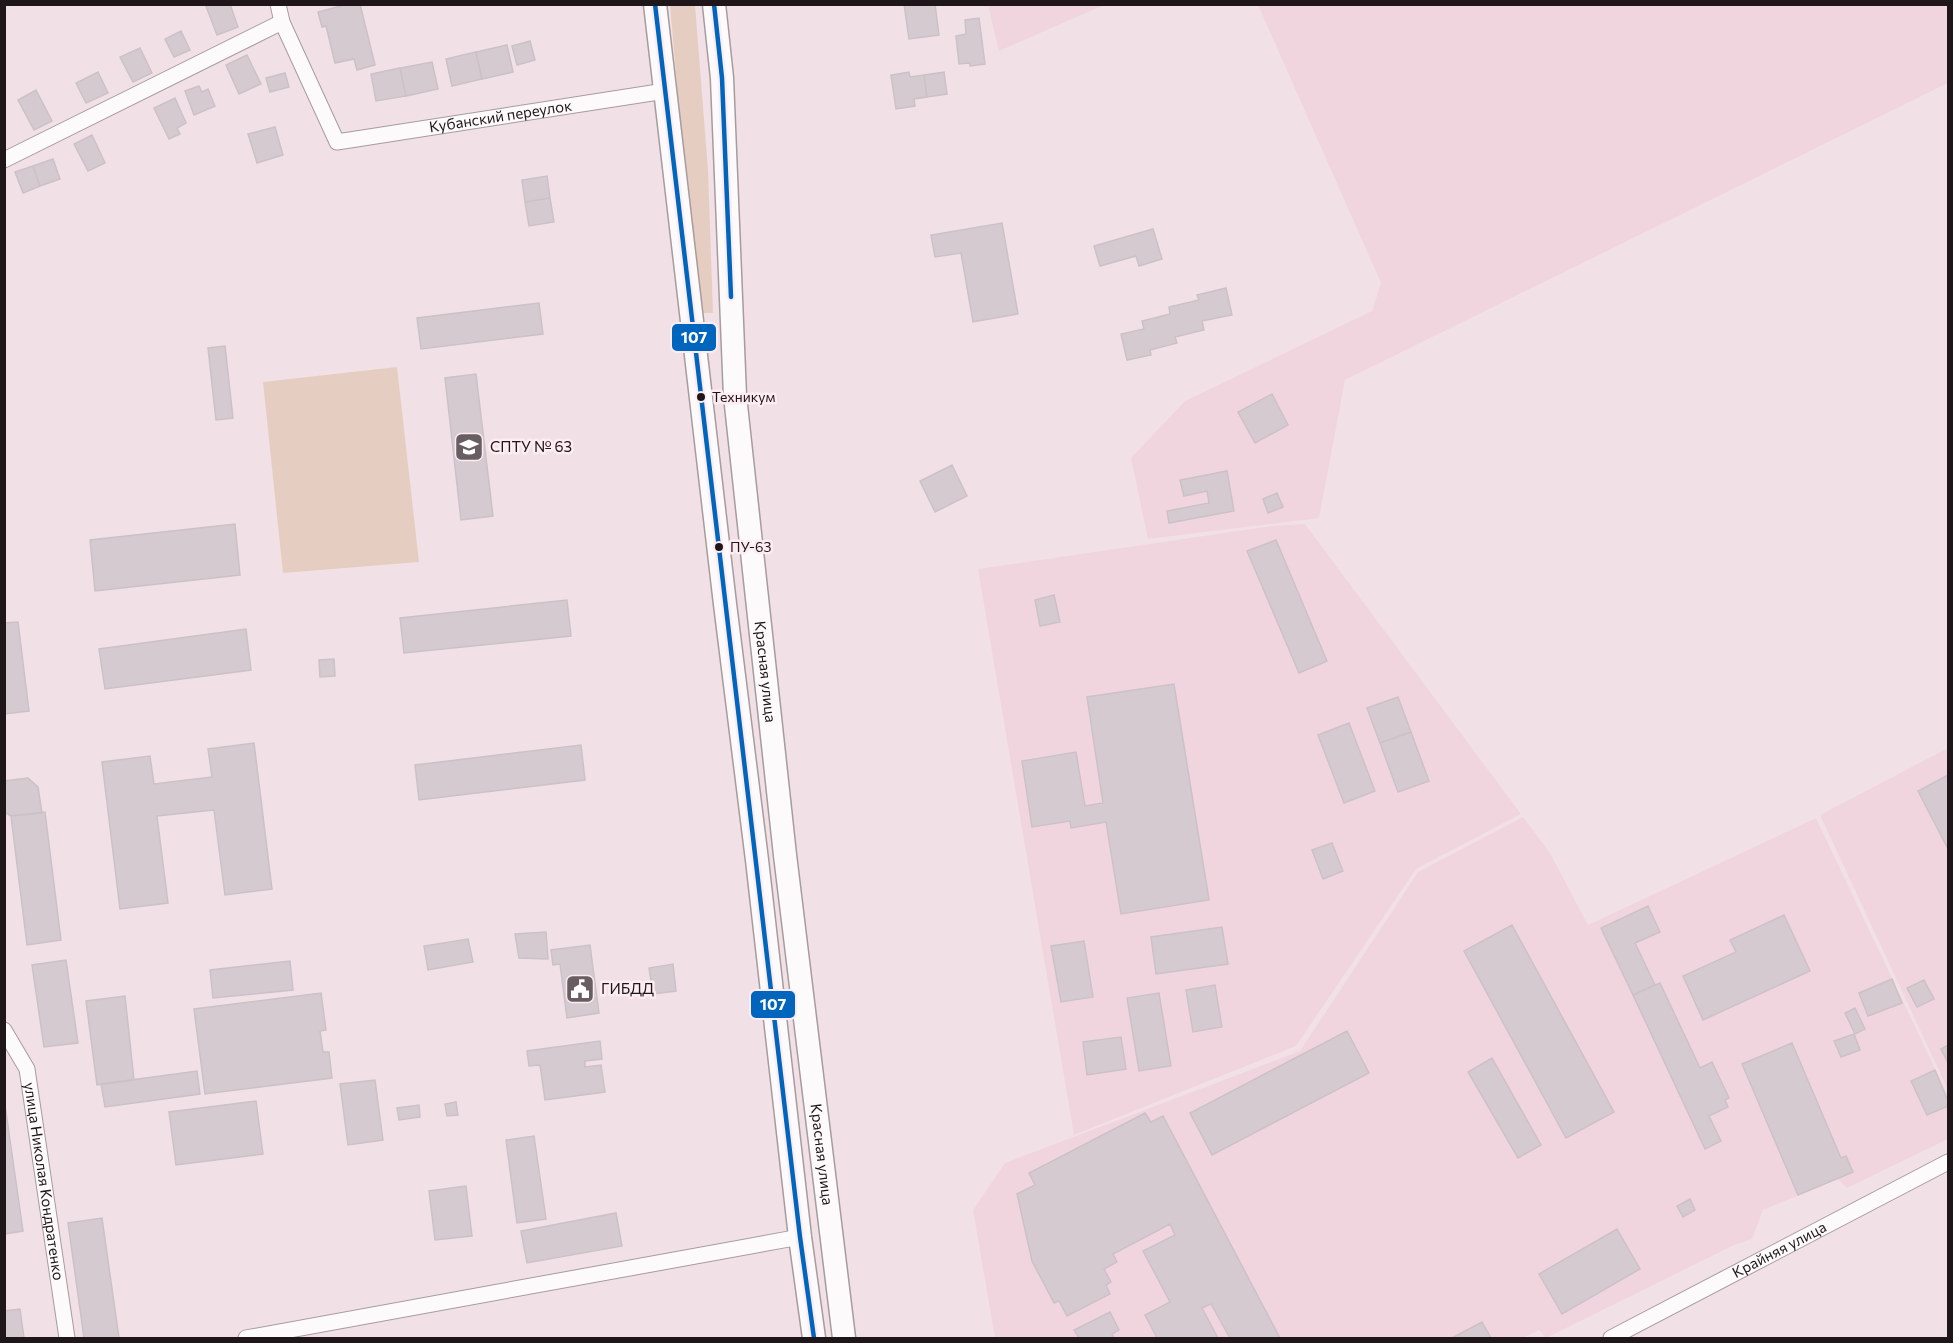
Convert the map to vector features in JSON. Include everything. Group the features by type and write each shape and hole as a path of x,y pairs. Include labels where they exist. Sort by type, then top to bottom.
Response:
{"main road":[{"name":"Красная улица","path":"656,4 723,593 814,1338"},
{"name":"Красная улица","path":"714,4 722,78 735,396 785,855 844,1338"}],"street":[{"path":"4,160 282,22 278,4"},
{"name":"Кубанский переулок","path":"282,22 337,142 665,91"},
{"name":"улица Николая Кондратенко","path":"4,1030 27,1069 67,1338"},
{"name":"Крайняя улица","path":"1611,1338 1948,1161"},
{"path":"246,1338 800,1237"}],"shaded area":[{"path":"988,4 1104,5 999,51"},
{"path":"670,5 695,5 708,170 713,313 703,313 681,131"},
{"path":"1258,5 1948,5 1948,83 1345,380 1319,518 1148,539 1131,458 1185,401 1372,311 1381,283"},
{"path":"397,367 419,562 283,573 263,382"},
{"path":"1305,524 1521,814 1416,869 1296,1046 1074,1135 978,569 1272,526"},
{"path":"1948,748 1948,1090 1820,815"},
{"path":"1523,817 1550,853 1588,925 1816,818 1948,1096 1948,1139 1847,1188 1838,1179 1763,1210 1752,1239 1734,1245 1546,1338 1539,1330 1523,1338 995,1338 973,1210 1005,1163 1300,1051 1418,872"}],"building":[{"path":"230,4 238,27 217,35 206,6"},
{"path":"348,4 360,4 375,65 357,70 354,59 335,63 326,26 322,27 318,12"},
{"path":"904,4 935,4 939,35 909,39"},
{"path":"979,18 985,64 970,66 970,63 959,64 956,36 966,34 965,20"},
{"path":"181,31 190,50 174,57 165,39"},
{"path":"530,41 535,60 517,65 512,46"},
{"path":"507,45 513,72 482,79 476,52"},
{"path":"140,48 152,73 133,82 120,57"},
{"path":"476,52 482,79 452,86 446,59"},
{"path":"247,55 261,84 239,94 226,65"},
{"path":"432,62 438,89 406,96 400,68"},
{"path":"400,68 406,96 376,101 371,74"},
{"path":"98,72 108,93 86,103 76,83"},
{"path":"909,72 910,77 924,75 927,97 914,99 915,106 896,109 891,75"},
{"path":"944,72 947,94 927,97 924,75"},
{"path":"285,73 289,87 270,92 266,78"},
{"path":"199,86 202,92 208,89 215,106 194,115 185,91"},
{"path":"36,90 52,121 34,130 18,100"},
{"path":"175,98 186,123 177,128 180,134 169,139 154,108"},
{"path":"275,127 283,155 257,163 248,134"},
{"path":"92,135 105,163 88,171 74,144"},
{"path":"53,159 60,179 40,186 33,166"},
{"path":"33,166 40,186 23,193 15,172"},
{"path":"547,176 550,198 525,202 522,180"},
{"path":"550,198 554,222 529,226 525,202"},
{"path":"1002,223 1018,314 973,322 961,253 935,257 931,235"},
{"path":"1153,229 1162,259 1139,266 1136,256 1100,266 1094,246"},
{"path":"1226,288 1232,315 1202,321 1204,330 1175,337 1177,343 1150,350 1151,355 1127,360 1121,334 1144,329 1142,321 1170,314 1169,307 1199,300 1197,295"},
{"path":"539,303 543,334 421,349 417,318"},
{"path":"225,346 233,418 216,420 208,348"},
{"name":"СПТУ № 63","path":"476,374 493,516 461,520 445,378"},
{"path":"1272,394 1288,425 1255,443 1238,412"},
{"path":"952,465 967,496 935,512 920,481"},
{"path":"1227,471 1234,511 1169,523 1167,511 1209,503 1207,491 1184,496 1180,480"},
{"path":"1277,493 1283,507 1268,513 1263,499"},
{"path":"235,524 240,575 95,591 90,540"},
{"path":"1276,540 1327,661 1299,673 1247,551"},
{"path":"1054,595 1060,622 1040,626 1035,600"},
{"path":"567,600 571,636 404,653 400,618"},
{"path":"18,622 29,711 4,714 4,623"},
{"path":"246,629 251,670 105,689 99,649"},
{"path":"334,659 335,676 320,677 319,660"},
{"path":"1174,684 1209,900 1121,914 1106,822 1071,828 1070,821 1032,827 1022,761 1076,752 1085,806 1103,803 1087,697"},
{"path":"1398,697 1411,732 1380,743 1367,708"},
{"path":"1349,723 1375,791 1344,803 1318,735"},
{"path":"1411,732 1429,781 1398,792 1380,743"},
{"path":"254,743 272,889 225,895 214,810 157,816 168,903 120,909 102,762 150,756 154,784 212,777 208,749"},
{"path":"581,745 585,780 419,800 415,765"},
{"path":"1948,775 1948,849 1918,791"},
{"path":"28,778 38,787 42,813 11,816 4,812 4,781"},
{"path":"45,812 61,940 27,945 11,816"},
{"path":"1332,843 1343,871 1323,879 1312,850"},
{"path":"1648,906 1660,932 1635,943 1655,985 1633,995 1601,928"},
{"path":"1784,915 1810,971 1703,1020 1683,976 1736,952 1730,940"},
{"path":"1512,925 1614,1112 1566,1138 1464,951"},
{"path":"1222,927 1228,964 1156,974 1151,937"},
{"path":"546,932 548,959 519,958 515,934"},
{"path":"468,939 473,962 428,970 424,946"},
{"path":"1084,941 1093,997 1061,1002 1051,946"},
{"name":"ГИБДД","path":"590,945 599,1013 567,1018 560,964 553,965 551,950"},
{"path":"66,960 78,1043 44,1047 32,965"},
{"path":"290,961 293,990 213,998 210,970"},
{"path":"673,964 676,991 653,994 649,968"},
{"path":"1892,979 1902,1003 1868,1016 1859,993"},
{"path":"1924,980 1934,999 1917,1007 1907,988"},
{"path":"1660,983 1700,1068 1712,1062 1729,1098 1725,1100 1728,1107 1709,1116 1721,1141 1705,1149 1633,995"},
{"path":"1215,985 1222,1027 1193,1032 1186,990"},
{"path":"321,993 326,1030 320,1031 323,1052 329,1052 332,1078 205,1094 194,1009"},
{"path":"1159,993 1171,1066 1139,1071 1127,998"},
{"path":"125,996 134,1080 97,1085 86,1001"},
{"path":"1855,1008 1865,1029 1855,1034 1845,1013"},
{"path":"1347,1031 1369,1073 1212,1155 1190,1113"},
{"path":"1854,1034 1860,1050 1841,1057 1834,1041"},
{"path":"1121,1037 1126,1069 1087,1075 1083,1042"},
{"path":"600,1041 602,1059 585,1061 585,1067 601,1065 605,1092 545,1100 540,1065 529,1066 527,1051"},
{"path":"1792,1043 1841,1158 1846,1156 1853,1172 1798,1195 1742,1064"},
{"path":"1948,1045 1948,1063 1941,1049"},
{"path":"1492,1058 1541,1145 1518,1158 1468,1072"},
{"path":"1935,1070 1948,1106 1927,1115 1911,1081"},
{"path":"197,1071 200,1094 105,1107 101,1084"},
{"path":"375,1080 383,1140 348,1145 340,1084"},
{"path":"4,1098 23,1231 4,1234"},
{"path":"256,1101 263,1154 176,1165 169,1112"},
{"path":"456,1102 458,1115 447,1116 445,1104"},
{"path":"419,1105 420,1117 399,1120 397,1108"},
{"path":"1145,1113 1151,1122 1163,1116 1280,1338 1230,1338 1211,1304 1202,1308 1218,1338 1157,1338 1145,1315 1170,1302 1143,1251 1175,1235 1170,1224 1113,1254 1117,1262 1104,1269 1111,1282 1106,1285 1110,1294 1067,1316 1059,1301 1054,1303 1032,1261 1017,1194 1035,1185 1029,1173"},
{"path":"534,1136 546,1219 517,1223 506,1140"},
{"path":"466,1186 472,1236 435,1240 429,1191"},
{"path":"1690,1199 1695,1210 1683,1217 1677,1206"},
{"path":"616,1213 622,1246 527,1263 521,1231"},
{"path":"102,1218 119,1338 84,1338 68,1223"},
{"path":"1617,1229 1640,1269 1562,1314 1539,1274"},
{"path":"20,1309 24,1338 4,1338 4,1311"},
{"path":"1110,1312 1119,1330 1112,1334 1114,1338 1079,1338 1074,1330"},
{"path":"1482,1322 1491,1338 1452,1338"}],"transit line":[{"name":"107","path":"655,4 800,1237 814,1338"},
{"name":"107","path":"714,4 722,78 731,297"}],"place":[{"name":"Техникум","path":"701,397"},
{"name":"СПТУ № 63","path":"469,447"},
{"name":"ПУ-63","path":"719,547"},
{"name":"ГИБДД","path":"580,989"}]}
